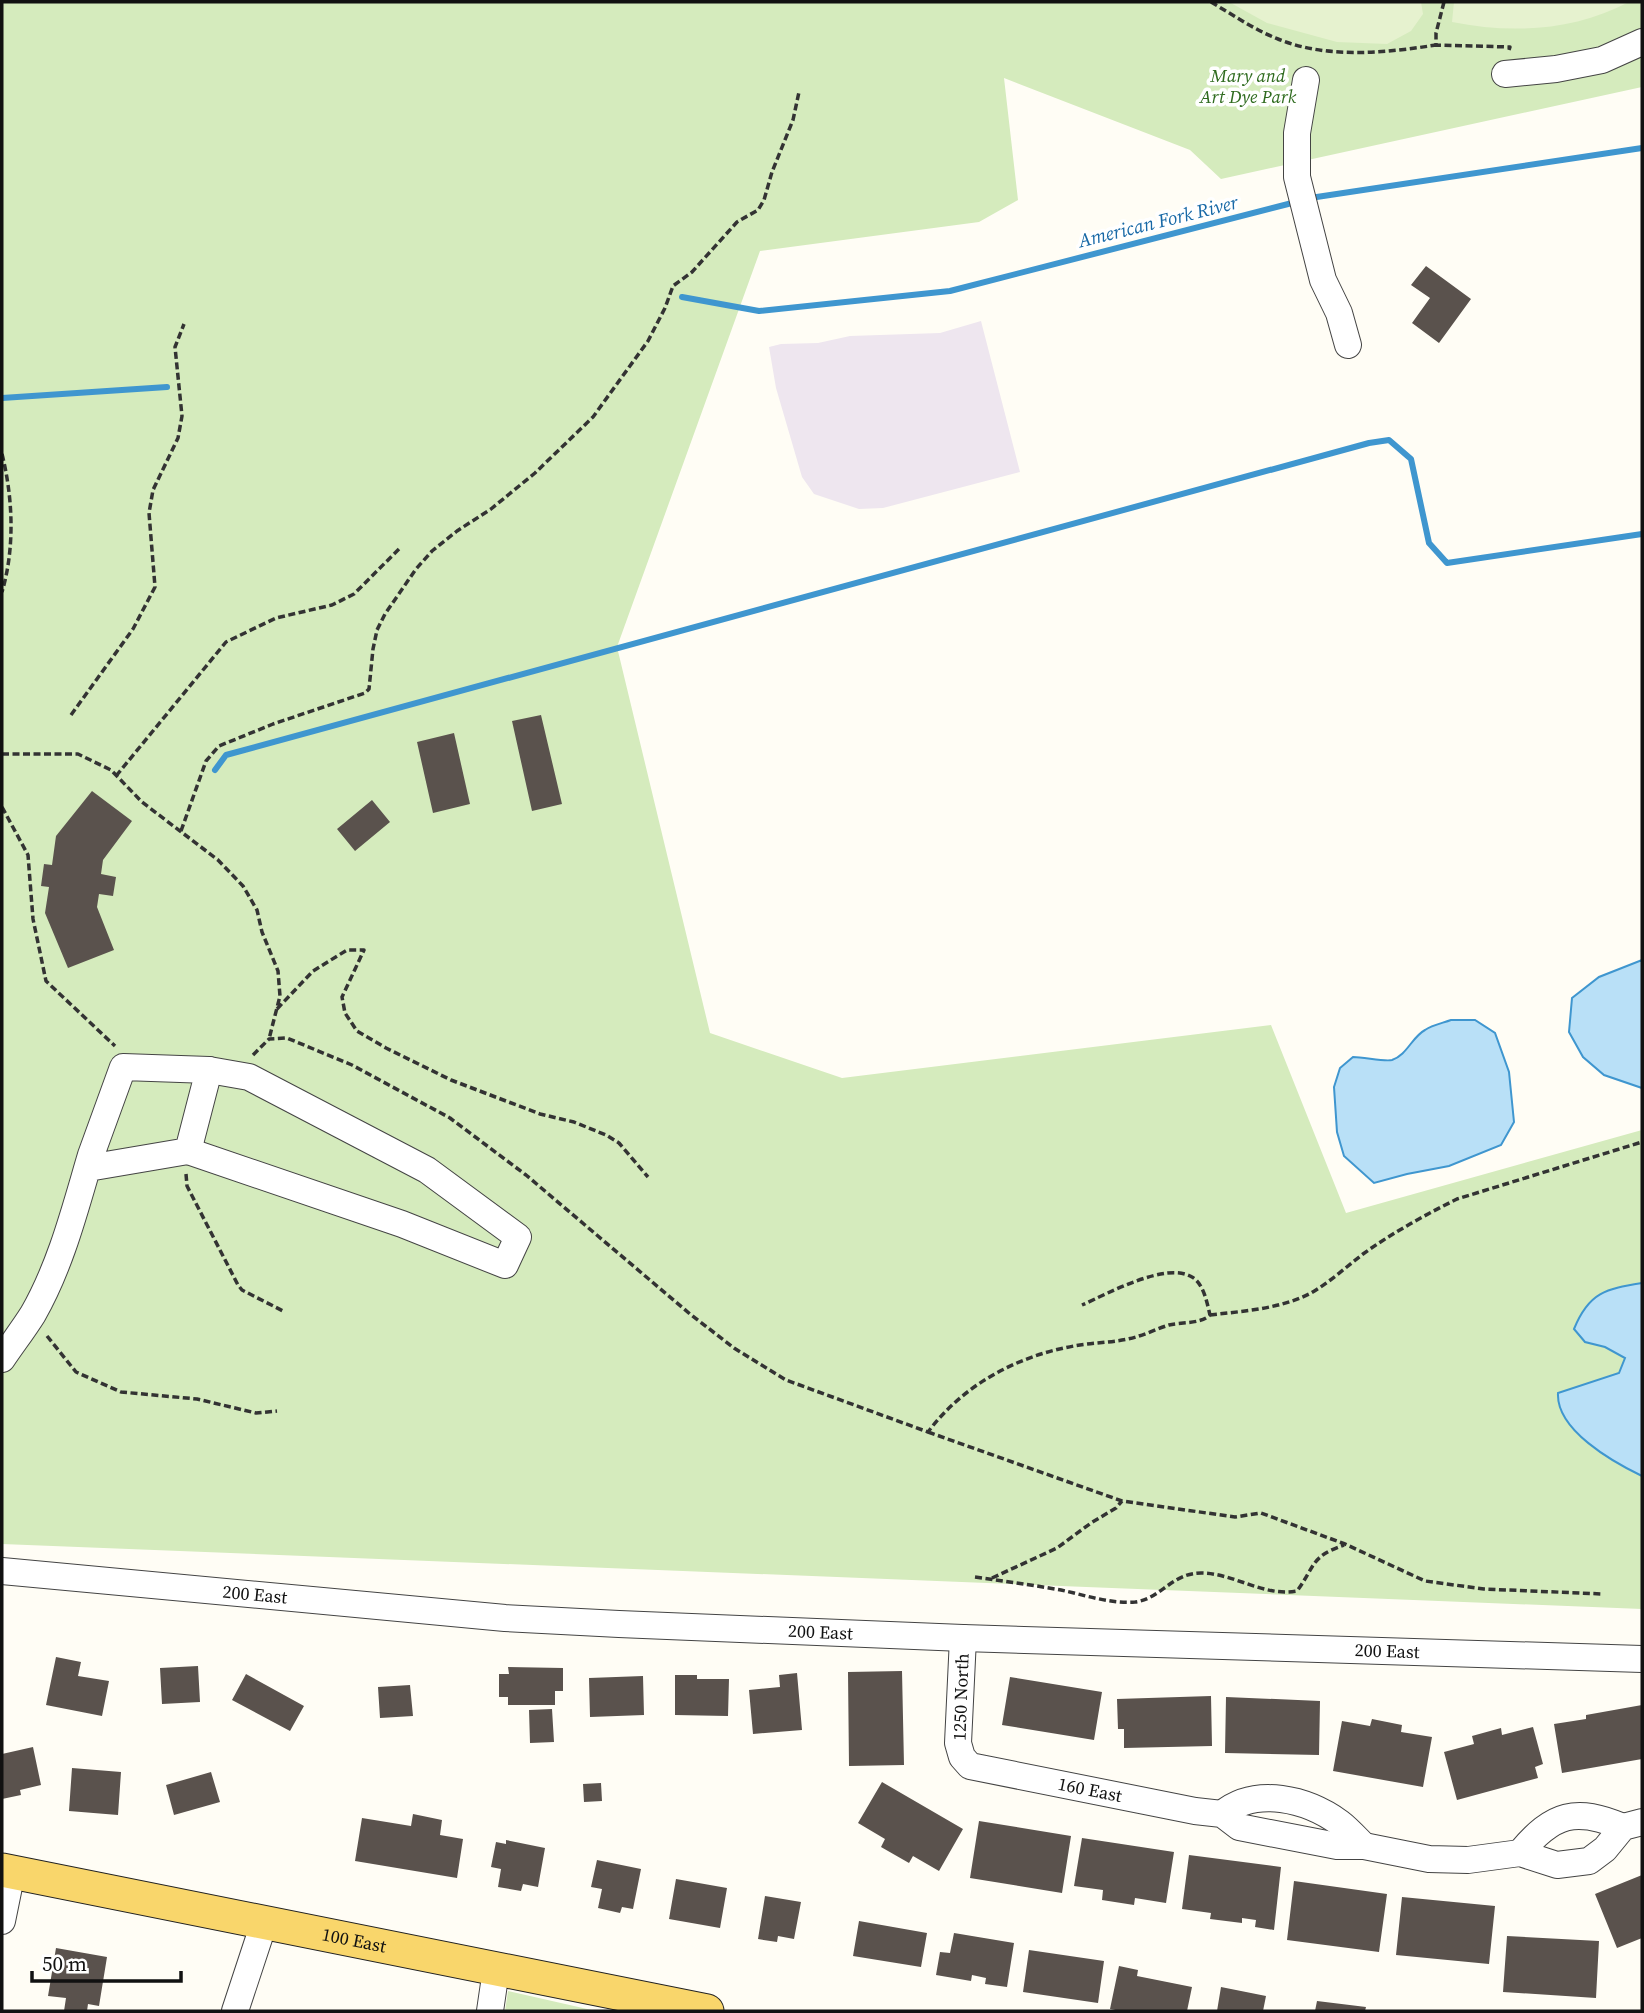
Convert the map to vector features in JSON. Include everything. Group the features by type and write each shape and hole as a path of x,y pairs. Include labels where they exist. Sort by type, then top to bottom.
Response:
{"main road":[{"name":"100 East","path":"7,1871 696,2010"}],"street":[{"path":"1505,74 1556,69 1602,60 1642,42"},
{"path":"1306,80 1297,133 1297,177 1324,280 1339,313 1348,345"},
{"path":"2,1359 33,1314 67,1237 88,1168 123,1067 209,1070 249,1077 427,1170 518,1237 505,1265 402,1224 188,1151 88,1168"},
{"path":"188,1151 209,1070"},
{"name":"200 East","path":"2,1572 505,1618 963,1638 1642,1659"},
{"name":"1250 North","path":"961,1757 957,1726 963,1638"},
{"name":"160 East","path":"961,1757 970,1766 995,1772 1195,1811 1223,1814 1239,1827 1336,1846 1364,1846 1429,1859 1468,1860 1520,1853 1557,1865 1582,1863 1605,1849 1633,1824"},
{"path":"1223,1814 1234,1804 1251,1799 1293,1800 1340,1823 1364,1846"},
{"name":"160 East","path":"1520,1853 1546,1826 1564,1816 1599,1817 1633,1824"},
{"path":"2,1921 7,1871"},
{"path":"235,2011 264,1923"},
{"path":"490,2011 495,1970"}],"path":[{"path":"1212,2 1280,40 1317,49 1395,51 1436,45"},
{"path":"1436,33 1444,2"},
{"path":"181,831 206,761 219,746 273,724 365,693 369,689 377,630 416,569 449,538 491,509 535,473 593,418 648,341 673,286 692,272 737,222 758,210 793,120 799,92"},
{"path":"71,715 133,629 155,587 149,513 153,490 178,438 182,416 175,347 184,324"},
{"path":"2,454 11,509 7,575 2,592"},
{"path":"117,776 226,642 276,618 332,605 354,594 401,547"},
{"path":"2,754 78,754 111,770 142,802 218,860 243,886 257,910 262,932 278,971 280,996 269,1039 246,1061"},
{"path":"2,807 28,855 33,919 46,981 113,1043 121,1055 123,1067"},
{"path":"277,1009 313,971 347,950 364,950 342,997 345,1013 357,1031 451,1080 540,1114 573,1122 606,1135 618,1143 648,1177"},
{"path":"269,1039 287,1038 311,1047 352,1065 450,1118 526,1175 690,1314 734,1348 786,1380 1122,1501 1235,1517 1261,1513 1345,1544 1425,1581 1450,1586 1603,1594"},
{"path":"928,1432 972,1388 1001,1370 1031,1357 1065,1348 1138,1337 1179,1322 1206,1320 1210,1315 1268,1308 1290,1301 1311,1293 1365,1253 1432,1211 1457,1199 1642,1142"},
{"path":"188,1151 185,1177 187,1186 238,1285 242,1290 283,1311"},
{"path":"1082,1305 1142,1279 1167,1273 1184,1273 1194,1278 1204,1293 1210,1315"},
{"path":"33,1314 45,1334 76,1371 100,1384 121,1392 197,1399 256,1413 277,1411"},
{"path":"990,1579 1057,1548 1116,1508 1122,1501"},
{"path":"975,1577 1136,1602 1150,1597 1175,1579 1189,1573 1207,1573 1284,1593 1297,1591 1311,1564 1323,1553 1345,1544"}],"shaded area":[{"path":"981,321 1020,472 883,508 859,509 814,494 802,477 776,388 769,347 818,343 850,336 940,333"}],"green space":[{"name":"Mary and Art Dye Park","path":"2,2 1642,2 1642,87 1221,179 1190,150 1004,78 1018,200 979,222 760,251 617,647 710,1033 842,1078 1271,1025 1346,1213 1642,1130 1642,1609 2,1544"},
{"path":"1229,2 1421,2 1423,14 1411,31 1387,44 1337,42 1267,23"},
{"path":"1454,2 1629,2 1587,19 1520,29 1452,22"},
{"path":"508,1991 596,2011 505,2011"}],"water":[{"path":"1642,960 1642,1088 1604,1075 1583,1057 1569,1032 1572,998 1599,977"},
{"path":"1451,1020 1475,1020 1495,1033 1509,1072 1514,1122 1501,1145 1449,1166 1374,1183 1344,1156 1337,1132 1334,1087 1340,1068 1353,1057 1384,1060 1397,1058 1425,1030"},
{"path":"1642,1283 1642,1476 1602,1453 1576,1432 1560,1407 1558,1393 1619,1373 1625,1358 1605,1347 1585,1342 1574,1329 1586,1307 1600,1294"}],"building":[{"path":"1426,266 1471,299 1439,343 1412,323 1430,298 1411,285"},
{"path":"541,715 562,804 532,811 512,721"},
{"path":"454,733 470,804 433,813 417,742"},
{"path":"92,791 132,821 103,860 101,874 116,877 113,896 99,894 97,907 114,950 68,968 45,913 49,887 41,886 44,864 52,865 56,836"},
{"path":"372,800 390,822 355,851 337,829"},
{"path":"56,1657 81,1662 78,1676 109,1681 102,1716 46,1705"},
{"path":"198,1666 200,1702 162,1704 160,1668"},
{"path":"508,1667 563,1668 563,1691 555,1691 555,1705 508,1705 508,1697 499,1697 499,1674 509,1674"},
{"path":"902,1671 904,1765 849,1766 848,1672"},
{"path":"797,1673 802,1730 753,1734 749,1690 780,1687 779,1675"},
{"path":"246,1674 304,1706 290,1731 232,1700"},
{"path":"675,1675 697,1675 697,1679 729,1679 728,1716 675,1715"},
{"path":"643,1676 644,1715 590,1717 589,1678"},
{"path":"1010,1677 1102,1692 1094,1740 1002,1725"},
{"path":"410,1685 413,1716 380,1718 378,1687"},
{"path":"1211,1696 1212,1746 1124,1748 1124,1729 1118,1729 1117,1699"},
{"path":"1226,1697 1320,1701 1319,1755 1225,1753"},
{"path":"1642,1705 1642,1759 1562,1773 1554,1724"},
{"path":"552,1709 554,1742 530,1743 529,1710"},
{"path":"1372,1719 1402,1725 1401,1732 1432,1737 1423,1787 1333,1771 1342,1721 1370,1726"},
{"path":"1533,1727 1543,1764 1535,1767 1538,1778 1457,1800 1444,1752 1474,1744 1472,1736 1501,1728 1502,1735"},
{"path":"33,1747 41,1785 20,1790 21,1795 2,1799 2,1754"},
{"path":"72,1768 121,1772 118,1815 69,1811"},
{"path":"211,1772 220,1802 174,1815 166,1785"},
{"path":"882,1782 963,1829 939,1871 913,1856 909,1863 881,1847 885,1839 858,1823"},
{"path":"601,1783 602,1801 584,1802 583,1784"},
{"path":"413,1814 442,1820 440,1835 463,1839 457,1878 355,1861 362,1818 411,1826"},
{"path":"979,1821 1071,1836 1062,1893 970,1878"},
{"path":"1082,1838 1174,1852 1166,1903 1135,1898 1134,1905 1102,1900 1103,1890 1074,1886"},
{"path":"506,1840 545,1848 538,1887 523,1884 521,1891 498,1887 501,1869 491,1867 496,1842 506,1844"},
{"path":"1189,1855 1281,1867 1274,1930 1255,1927 1256,1920 1242,1918 1242,1923 1210,1919 1211,1913 1182,1909"},
{"path":"597,1860 641,1869 633,1909 622,1907 620,1913 598,1908 602,1889 591,1887"},
{"path":"1642,1875 1642,1938 1617,1948 1595,1894"},
{"path":"676,1879 727,1888 720,1928 669,1919"},
{"path":"1294,1881 1387,1894 1379,1952 1287,1940"},
{"path":"765,1896 801,1902 794,1939 778,1936 777,1942 758,1939"},
{"path":"1402,1897 1495,1906 1489,1964 1396,1955"},
{"path":"859,1921 927,1933 921,1967 853,1956"},
{"path":"954,1933 1014,1943 1007,1987 985,1984 986,1978 972,1975 971,1981 936,1975 940,1952 950,1953"},
{"path":"1507,1936 1599,1941 1596,1998 1503,1992"},
{"path":"56,1948 107,1957 99,2006 88,2004 87,2011 64,2011 66,1998 48,1996"},
{"path":"1029,1950 1104,1961 1098,2003 1023,1992"},
{"path":"1119,1966 1138,1970 1137,1976 1192,1987 1187,2011 1110,2009"},
{"path":"1221,1987 1266,1996 1263,2011 1217,2011"},
{"path":"1317,2001 1366,2007 1365,2011 1315,2011"}],"waterway":[{"name":"American Fork River","path":"1310,198 1642,148"},
{"name":"American Fork River","path":"682,297 759,311 950,291 1296,202"},
{"name":"American Fork River","path":"2,398 167,387"},
{"path":"215,770 226,755 1369,443 1389,440 1411,459 1429,543 1447,563 1642,534"}]}
